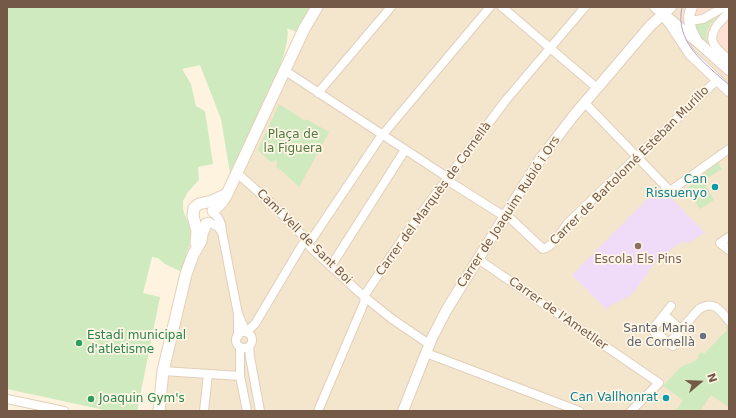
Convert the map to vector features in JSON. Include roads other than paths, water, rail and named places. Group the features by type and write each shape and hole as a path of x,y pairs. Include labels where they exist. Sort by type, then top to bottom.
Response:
{"main road":[{"path":"159,411 163,371 186,274 195,250 201,241 202,234 210,218 227,194 284,70 304,29 317,7"},
{"path":"195,250 197,231 192,213 195,206 227,194"},
{"path":"205,203 210,206 210,218"},
{"path":"195,220 201,224 210,218"}],"street":[{"path":"318,92 391,7"},
{"path":"238,336 242,332 246,332 255,324 302,245 312,239 382,135 490,7"},
{"path":"502,7 597,88"},
{"name":"Carrer del Marquès de Cornellà","path":"318,411 366,293 408,231 506,100 584,7"},
{"path":"655,7 729,70"},
{"name":"Carrer de Joaquim Rubió i Ors","path":"403,411 427,349 446,309 541,158 584,102 650,26 671,7"},
{"path":"692,7 689,13 689,21 693,33 700,44"},
{"path":"663,14 680,20 689,21 703,19 724,7"},
{"path":"729,12 725,15 712,33 712,40 729,60"},
{"path":"663,14 690,54 729,91"},
{"path":"717,47 729,56"},
{"path":"284,70 505,216"},
{"name":"Carrer de Bartolomé Esteban Murillo","path":"505,216 510,218 542,249 547,247 569,222 717,80"},
{"path":"584,102 670,191 729,148"},
{"path":"331,266 405,150"},
{"name":"Camí Vell de Sant Boi","path":"237,173 273,205 311,248 365,297 427,349 579,411"},
{"path":"210,218 222,232 238,314 238,336 236,341 240,347 240,376 247,411"},
{"path":"729,237 720,243 729,250"},
{"name":"Carrer de l'Ametller","path":"478,259 659,383 631,411"},
{"path":"671,306 652,330 671,345 681,329 699,309 706,306 718,308 729,321"},
{"path":"238,314 246,332 250,335 252,340 249,347 250,357 260,411"},
{"path":"664,315 681,329"},
{"path":"240,347 249,347"},
{"path":"163,371 240,376"},
{"path":"204,411 208,374"},
{"path":"7,399 64,411"}],"tram line":[{"path":"682,7 681,20 687,42 702,61 729,85"}],"place":[{"name":"Can Rissuenyo","path":"715,187"},
{"name":"Escola Els Pins","path":"638,246"},
{"name":"Santa Maria de Cornellà","path":"703,336"},
{"name":"Estadi municipal d'atletisme","path":"79,343"},
{"name":"Can Vallhonrat","path":"666,398"},
{"name":"Joaquin Gym's","path":"91,399"}],"park label":[{"name":"Plaça de la Figuera","path":"293,142"}]}
